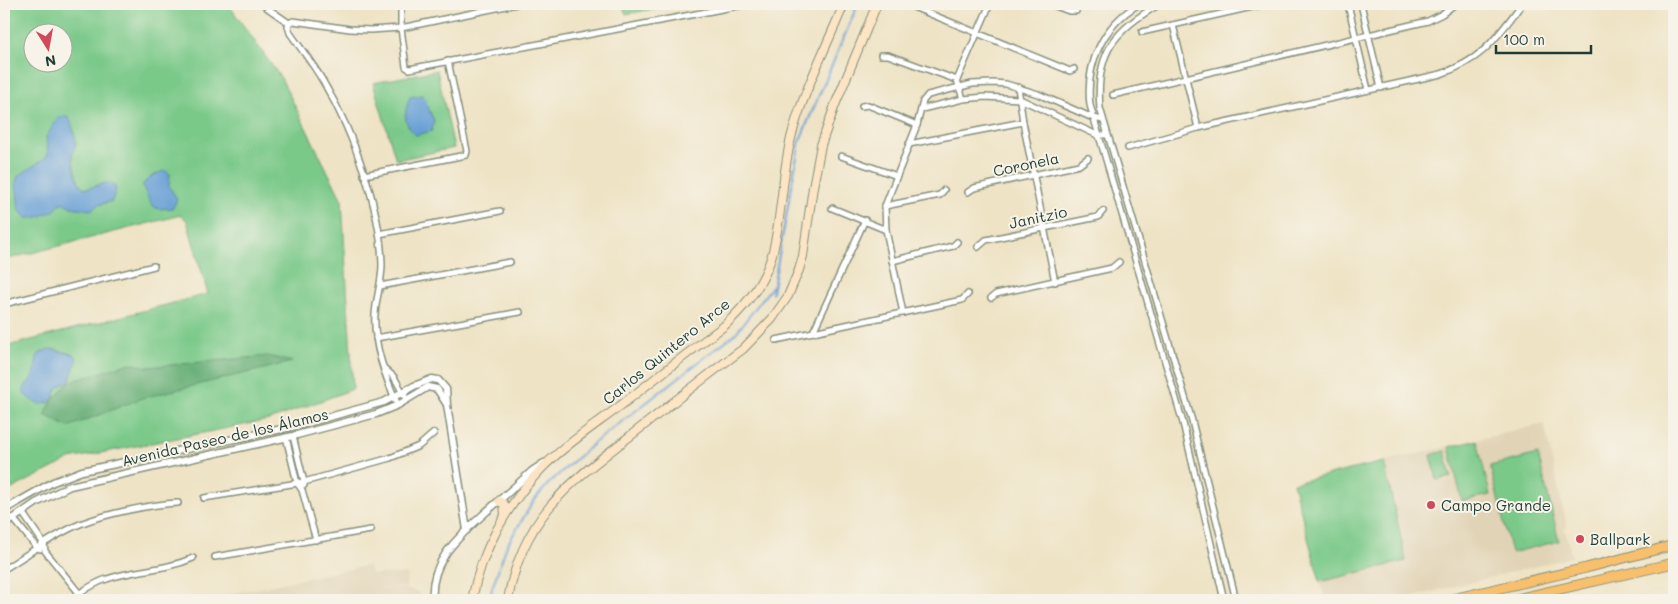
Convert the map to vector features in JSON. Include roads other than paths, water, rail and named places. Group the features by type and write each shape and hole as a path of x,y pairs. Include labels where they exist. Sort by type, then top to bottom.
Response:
{"main road":[{"path":"508,600 513,576 525,543 554,500 579,476 743,349 763,330 780,308 794,283 803,256 816,166 827,125 877,4"},
{"name":"Carlos Quintero Arce","path":"472,600 487,551 505,515 530,482 559,453 724,326 755,291 766,271 773,250 786,160 794,130 806,94 843,5"},
{"path":"500,500 504,504 505,515"},
{"path":"1448,600 1586,568 1674,545"},
{"path":"1512,600 1529,598 1575,585 1674,563"},
{"path":"1575,585 1576,576 1586,568"}],"street":[{"path":"401,4 401,28 407,69 748,4"},
{"path":"289,23 293,20 361,30 401,28 516,4"},
{"path":"902,4 1070,71 1074,69"},
{"path":"963,99 958,80 990,4"},
{"path":"1050,4 1069,12 1076,10"},
{"path":"1139,4 1126,12 1108,31 1094,56 1088,92 1097,135 1183,424 1224,600"},
{"path":"1160,4 1138,16 1115,39 1101,69 1098,90 1107,135 1192,421 1236,600"},
{"path":"1142,32 1265,4"},
{"path":"1348,4 1368,90"},
{"path":"1361,4 1381,88"},
{"path":"1113,95 1428,21 1442,14 1455,4"},
{"path":"1128,148 1198,128 1441,74 1460,67 1481,54 1492,43 1522,4"},
{"path":"266,7 289,23"},
{"path":"289,23 290,33 324,82 335,104 373,202 382,266 375,315 376,338 387,381 398,405"},
{"path":"1173,25 1198,128"},
{"path":"881,55 888,55 958,80"},
{"path":"364,175 466,155 448,61"},
{"path":"903,313 886,230 885,206 917,125 923,101 928,95 972,84 993,83 1018,87 1093,118 1103,120"},
{"path":"1018,87 1054,282"},
{"path":"922,109 963,99 985,97 1020,99 1097,135 1107,135"},
{"path":"862,106 868,105 917,125"},
{"path":"909,144 1023,122"},
{"path":"841,156 897,176"},
{"name":"Coronela","path":"968,192 974,188 1079,165 1088,158"},
{"path":"885,206 940,194 944,190"},
{"path":"832,208 886,230"},
{"name":"Janitzio","path":"978,247 986,240 1098,217 1103,211"},
{"path":"379,234 500,212"},
{"path":"813,332 864,220"},
{"path":"892,261 953,246 957,242"},
{"path":"380,286 510,262"},
{"path":"990,298 996,294 1112,268 1119,262"},
{"path":"4,304 154,266"},
{"path":"776,340 962,300 968,294"},
{"path":"1149,306 1158,303"},
{"path":"376,338 520,312"},
{"path":"384,367 394,377 408,400"},
{"name":"Avenida Paseo de los Álamos","path":"4,510 53,482 90,469 265,433 376,405 395,398 425,380 438,380 443,384 446,389 447,405"},
{"name":"Avenida Paseo de los Álamos","path":"4,525 54,492 88,481 266,442 376,414 408,400 424,389 433,387 441,393 447,405"},
{"path":"447,405 467,530"},
{"path":"1183,424 1192,421"},
{"path":"310,422 312,431"},
{"path":"265,433 266,442"},
{"path":"204,498 304,482 390,458 419,446 434,433"},
{"path":"290,436 304,482 302,490"},
{"path":"290,436 297,483 302,490 316,540"},
{"path":"433,600 435,577 442,559 453,542 532,471 559,453"},
{"path":"32,493 36,503"},
{"path":"4,569 80,524 154,505 178,503"},
{"path":"22,512 44,544 45,551 79,594"},
{"path":"13,518 37,548 45,551"},
{"path":"215,557 371,530"},
{"path":"1208,534 1219,532"},
{"path":"70,600 108,578 171,567 193,558"}],"water":[{"path":"423,95 434,121 432,131 416,135 406,122 406,108 410,97"},
{"path":"64,116 69,118 75,135 76,144 73,151 73,159 81,186 87,188 105,183 114,184 116,190 112,201 98,205 91,210 71,207 62,202 54,211 35,218 26,218 19,210 16,181 18,176 44,159 48,154 46,137 58,118"},
{"path":"163,171 170,174 169,186 177,199 173,208 159,209 152,206 143,187 143,184 152,176"},
{"path":"53,349 73,354 76,356 77,362 70,381 58,387 52,401 40,404 24,394 25,388 33,376 39,355 46,350"}],"waterway":[{"path":"772,293 800,140 858,4"},
{"path":"490,600 492,588 507,545 533,502 549,483 593,444 736,333 774,284"}],"place":[{"name":"Campo Grande","path":"1431,505"},
{"name":"Ballpark","path":"1580,539"}]}
